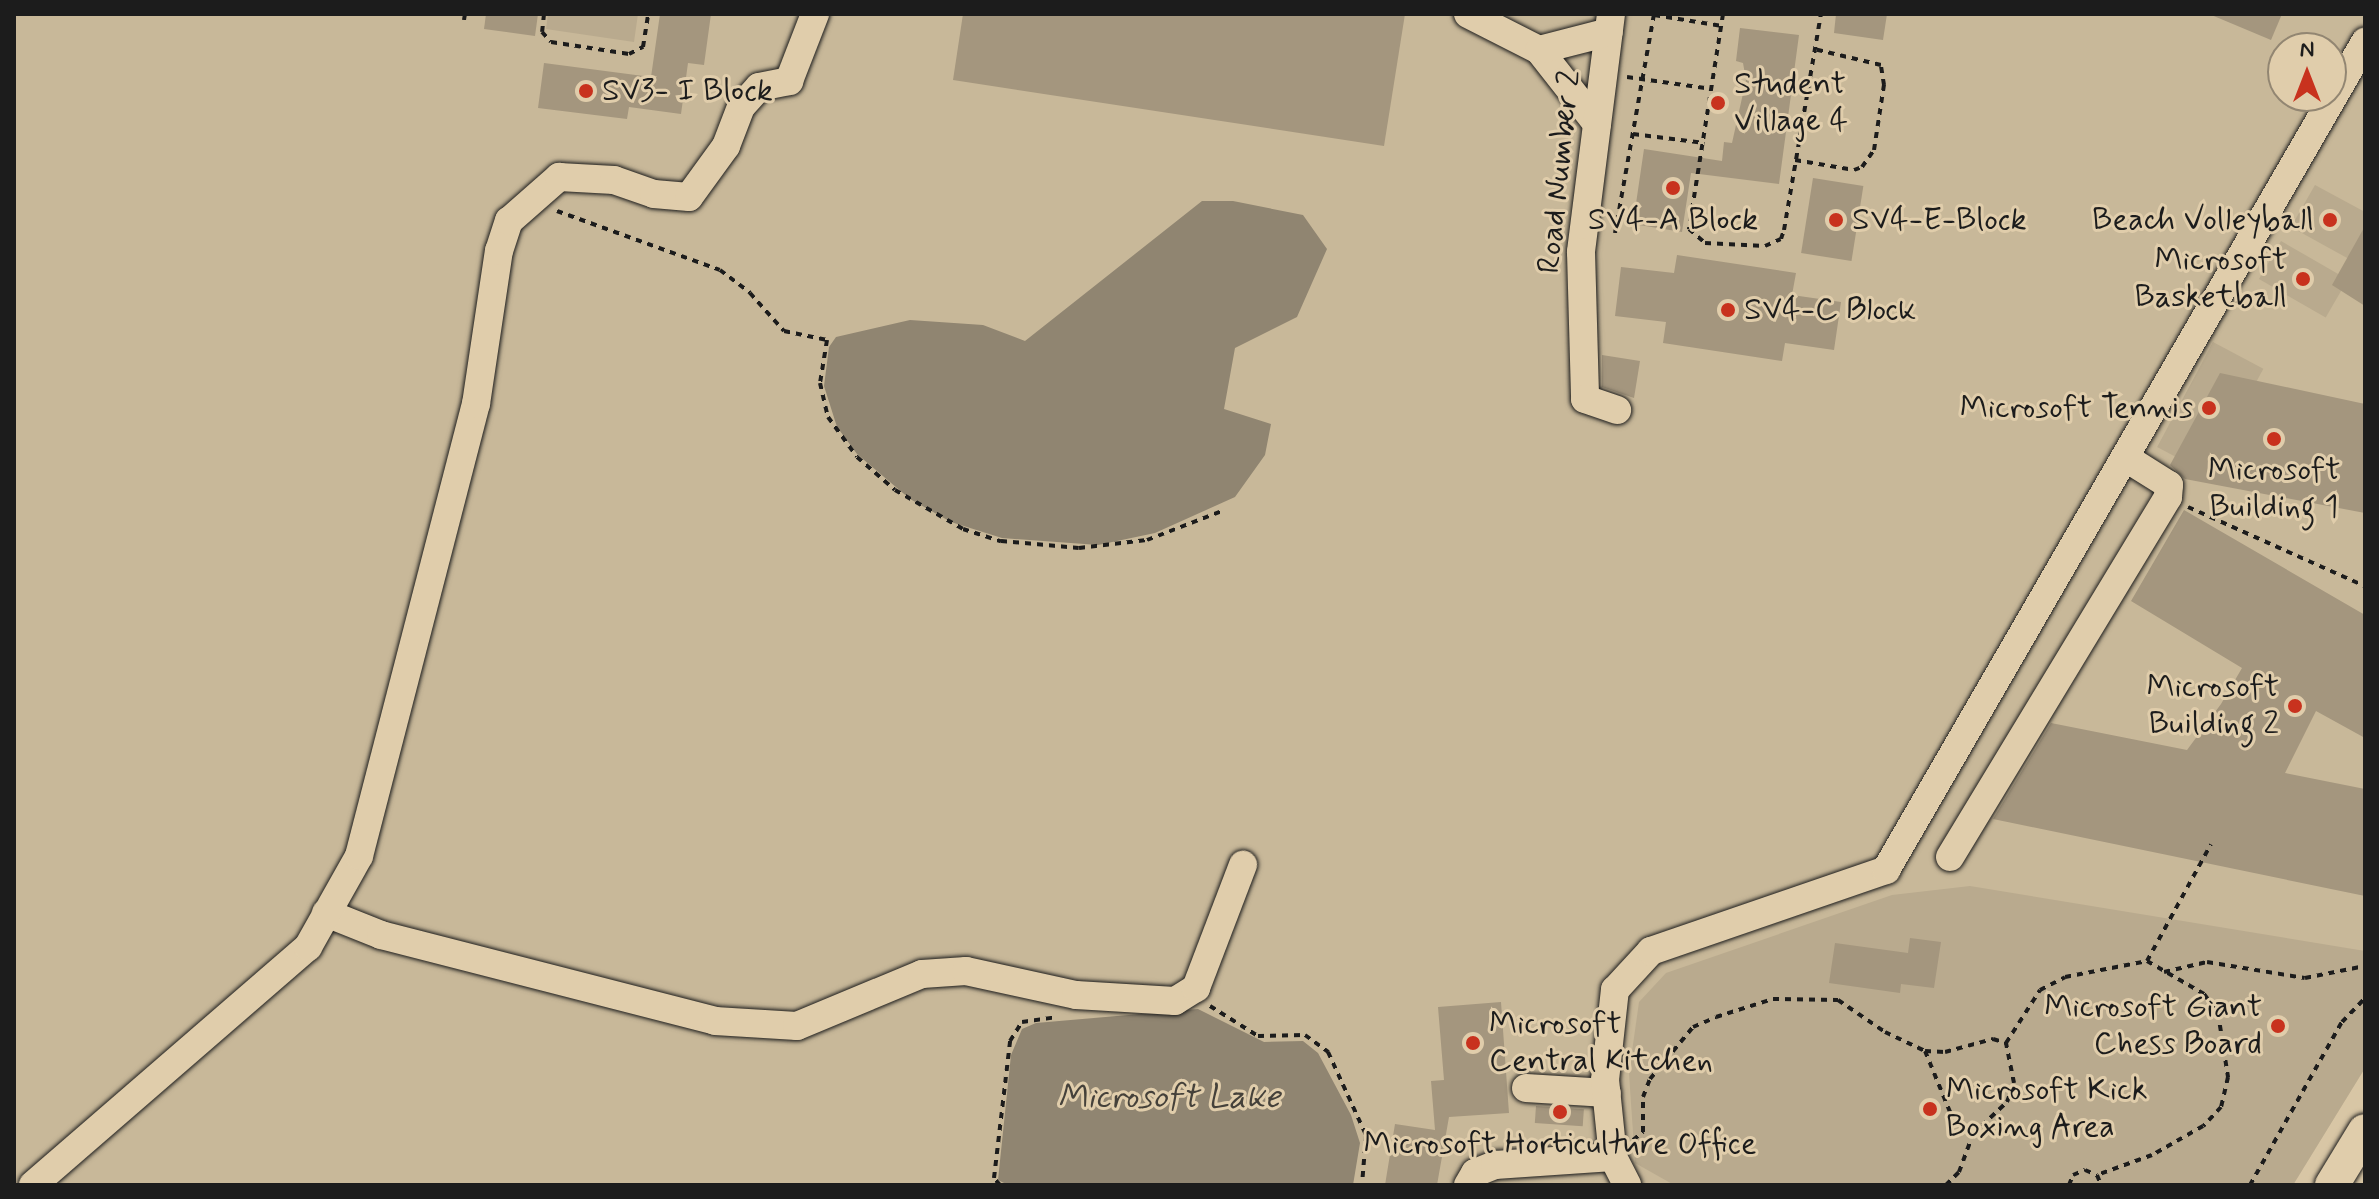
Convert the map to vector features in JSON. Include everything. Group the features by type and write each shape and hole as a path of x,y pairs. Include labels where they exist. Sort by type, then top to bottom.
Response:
{"main road":[{"path":"2332,1185 2365,1131"}],"lane":[{"path":"33,1185 308,947 359,856 476,404 499,251 509,221 528,201 559,177 614,180 654,194 689,197 726,146 741,107 759,87 789,81 815,14"},
{"path":"1468,14 1539,50 1597,124"},
{"path":"1539,50 1610,23"},
{"name":"Road Number 2","path":"1610,23 1581,252 1585,399 1617,410"},
{"path":"1627,1185 1613,1157 1607,1093 1615,990 1651,951 1886,870 2365,42"},
{"path":"1950,857 2168,497 2169,485 2126,458"},
{"path":"326,913 381,935 715,1021 797,1026 922,974 966,971 1076,995 1175,1001 1196,988 1243,865"},
{"path":"1526,1088 1607,1093"},
{"path":"1468,1185 1475,1173 1495,1165 1613,1157"}],"path":[{"path":"544,14 542,32 551,42 629,54 643,47 648,14"},
{"path":"1723,14 1689,229 1705,243 1765,246 1781,239 1821,14"},
{"path":"1615,233 1654,15 1722,26"},
{"path":"1795,160 1854,170 1862,167 1874,150 1884,85 1881,65 1814,49"},
{"path":"1643,79 1712,89"},
{"path":"1633,134 1704,143"},
{"path":"528,201 720,270 750,293 784,331 827,340 820,383 835,427 857,457 895,490 963,529 1036,545 1107,546 1147,540 1222,511"},
{"path":"2168,497 2365,586"},
{"path":"2147,961 2211,844"},
{"path":"1946,1185 1959,1172 1973,1134 2007,1102 2014,1083 2006,1043 2040,990 2065,977 2147,961 2204,994 2218,1013 2228,1077 2221,1107 2178,1141 2097,1175 2085,1170 2073,1175 2069,1185"},
{"path":"2164,972 2207,962 2305,978 2365,966"},
{"path":"2250,1185 2342,1022 2365,998"},
{"path":"1613,1157 1643,1132 1643,1097 1669,1051 1693,1027 1773,999 1838,1000 1885,1032 1925,1051 1945,1052 1993,1039 2006,1043"},
{"path":"1197,1007 1212,1006 1258,1036 1305,1035 1328,1052 1366,1135 1362,1185"},
{"path":"1000,1185 994,1178 1010,1041 1022,1022 1073,1016"},
{"path":"1925,1051 1950,1112 1973,1134"},
{"path":"2097,1175 2101,1185"}],"shaded area":[{"path":"14,14 2365,14 2365,1068 2293,1185 14,1185"},
{"path":"548,14 638,14 634,42 546,29"},
{"name":"Beach Volleyball","path":"2315,185 2365,212 2365,252 2358,264 2291,227"},
{"name":"Microsoft Basketball","path":"2281,241 2348,280 2326,318 2259,279"},
{"name":"Microsoft Tennis","path":"2213,342 2263,369 2207,474 2157,447"},
{"path":"1970,886 2365,951 2365,1068 2293,1185 1674,1185 1635,1163 1629,1073 1639,1002 1666,973 1892,895"}],"water":[{"path":"1202,201 1233,201 1303,215 1327,249 1297,317 1235,348 1224,409 1271,424 1265,455 1235,497 1155,533 1098,545 1002,538 951,522 910,499 857,454 837,427 824,386 829,347 836,337 910,320 983,325 1025,341"},
{"name":"Microsoft Lake","path":"1198,1009 1264,1042 1303,1041 1318,1053 1351,1115 1360,1143 1353,1185 1008,1185 998,1180 1011,1055 1022,1029 1036,1023"}],"building":[{"path":"486,14 538,14 535,36 484,29"},
{"path":"660,14 711,14 704,65 688,63 681,114 629,107 627,119 538,108 544,63 651,77"},
{"path":"963,14 1405,14 1384,146 953,80"},
{"path":"1836,14 1887,14 1883,40 1834,33"},
{"path":"2209,14 2282,14 2274,32 2267,32 2267,38"},
{"path":"1740,28 1799,35 1779,184 1691,173 1682,232 1633,224 1644,149 1722,161 1724,142 1732,143 1746,80 1743,63 1736,61"},
{"name":"SV4-E-Block","path":"1813,178 1863,186 1851,261 1801,253"},
{"path":"2365,226 2365,306 2332,285"},
{"name":"SV4-C Block","path":"1677,255 1796,273 1792,295 1841,302 1834,350 1785,343 1782,361 1663,343 1666,322 1615,316 1621,267 1674,273"},
{"path":"1602,355 1640,361 1634,398 1602,387"},
{"name":"Microsoft Building 1","path":"2220,373 2365,404 2365,513 2185,479 2170,465"},
{"name":"Microsoft Building 2","path":"2184,510 2365,615 2365,738 2316,711 2285,773 2365,789 2365,896 1993,819 2051,723 2187,750 2221,704 2242,668 2131,601"},
{"path":"1910,938 1941,942 1934,988 1901,984 1900,993 1829,983 1835,943 1908,953"},
{"name":"Microsoft Central Kitchen","path":"1501,1002 1509,1113 1449,1117 1437,1185 1385,1185 1395,1124 1435,1130 1431,1081 1444,1080 1438,1007"},
{"name":"Microsoft Horticulture Office","path":"1536,1106 1584,1109 1583,1126 1535,1123"}],"place":[{"name":"SV3- I Block","path":"586,91"},
{"name":"Student Village 4","path":"1718,103"},
{"name":"SV4-A Block","path":"1673,188"},
{"name":"SV4-E-Block","path":"1836,220"},
{"name":"Beach Volleyball","path":"2330,220"},
{"name":"Microsoft Basketball","path":"2303,279"},
{"name":"SV4-C Block","path":"1728,310"},
{"name":"Microsoft Tennis","path":"2209,408"},
{"name":"Microsoft Building 1","path":"2274,439"},
{"name":"Microsoft Building 2","path":"2295,706"},
{"name":"Microsoft Giant Chess Board","path":"2278,1026"},
{"name":"Microsoft Central Kitchen","path":"1473,1043"},
{"name":"Microsoft Kick Boxing Area","path":"1930,1109"},
{"name":"Microsoft Horticulture Office","path":"1560,1112"}]}
